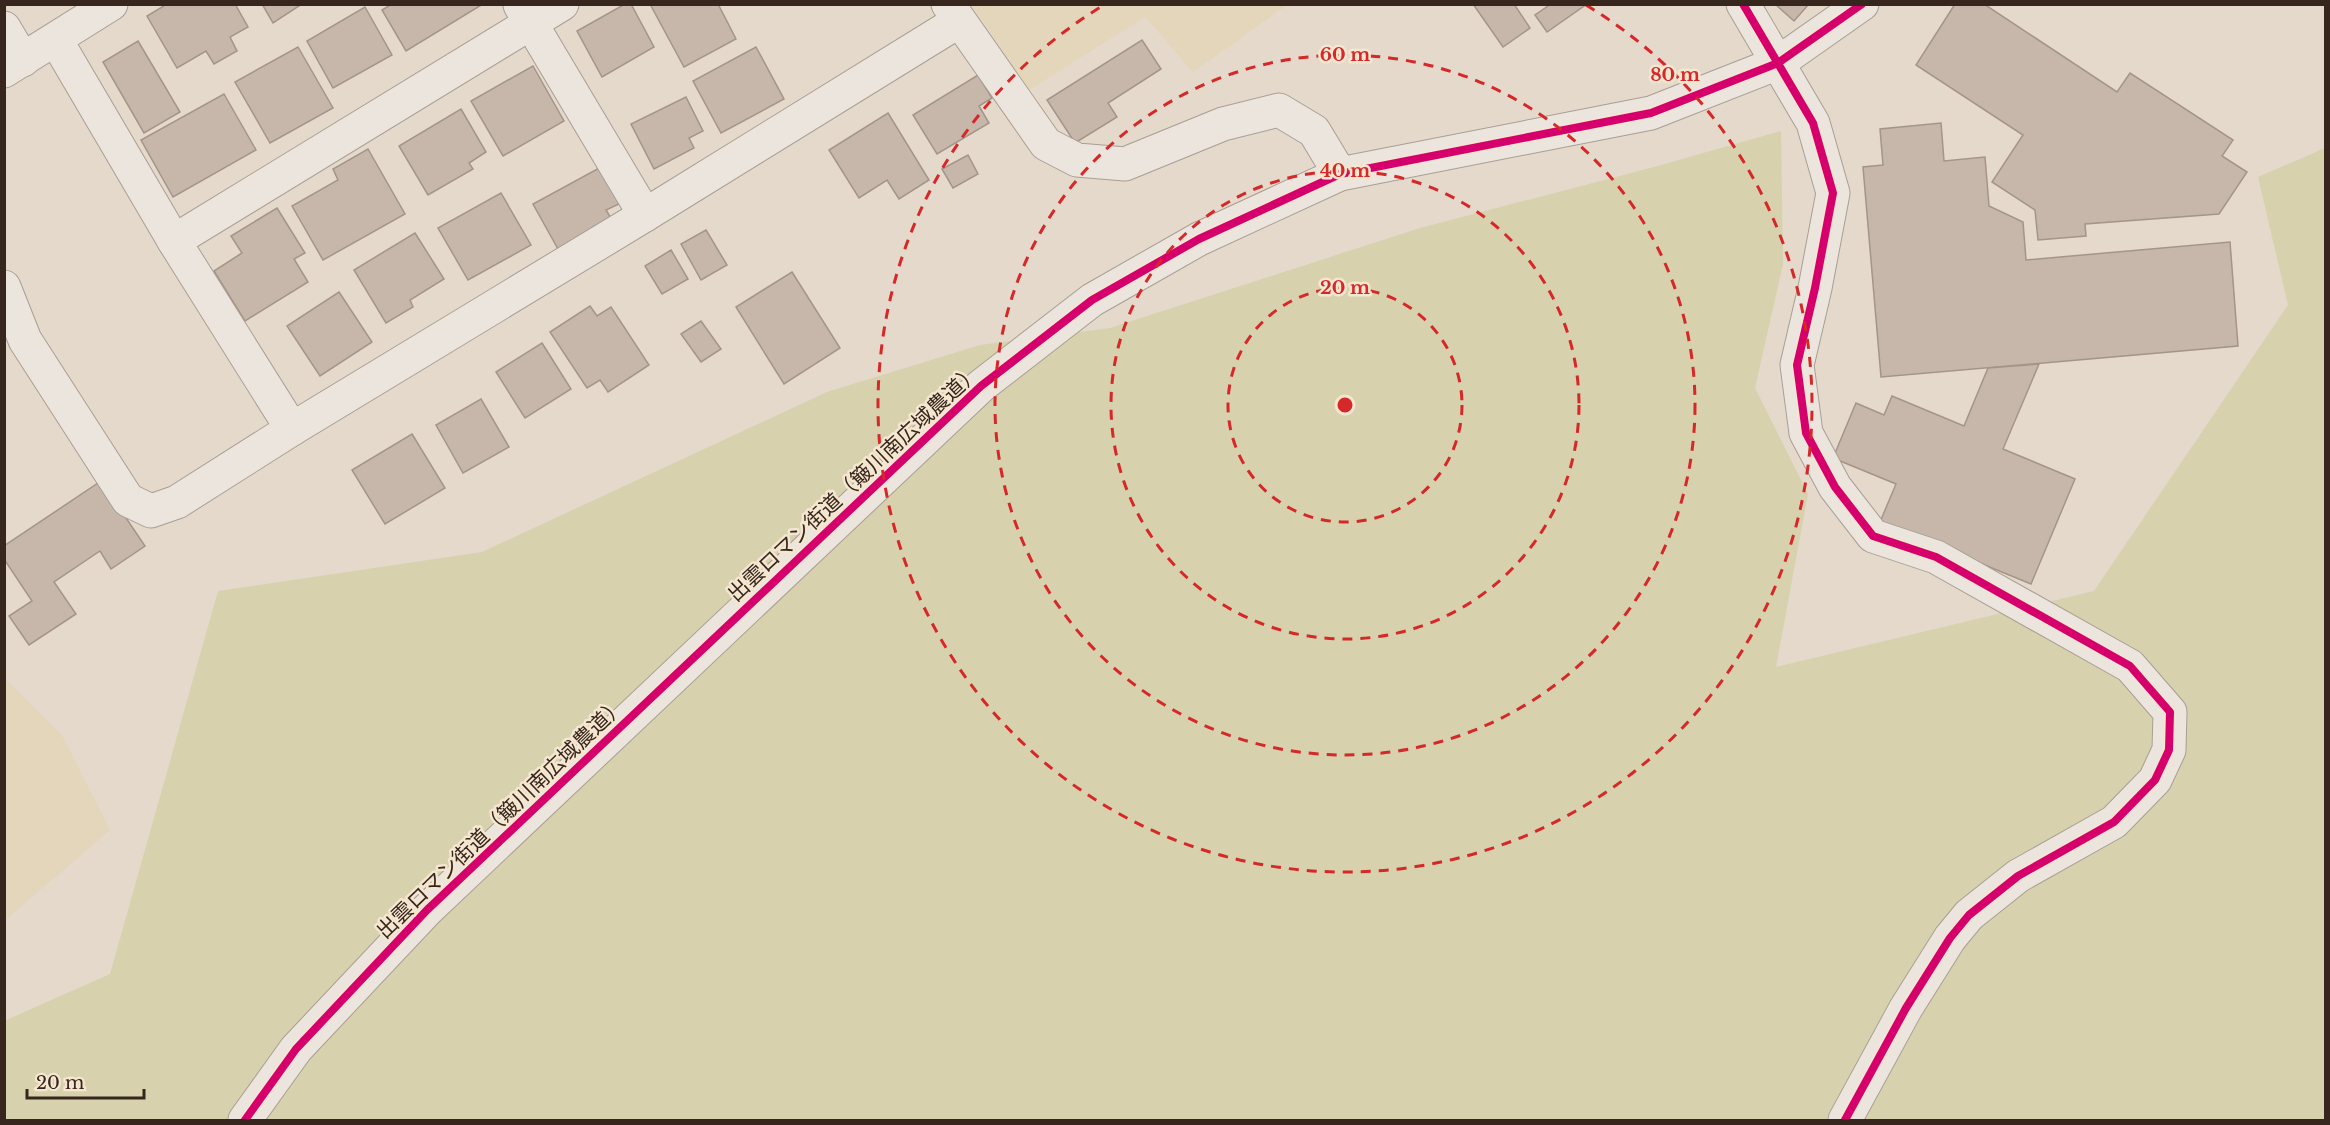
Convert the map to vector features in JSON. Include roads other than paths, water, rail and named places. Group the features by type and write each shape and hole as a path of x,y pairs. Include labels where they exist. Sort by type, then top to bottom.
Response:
{"street":[{"path":"4,28 14,65 111,4"},
{"path":"174,241 526,14 562,4"},
{"path":"1743,4 1813,123 1833,193 1815,288 1797,365 1806,433 1835,488 1873,536 1936,557 2130,666 2170,712 2169,750 2155,780 2114,822 2018,876 1969,915 1950,938 1906,1008 1845,1120"},
{"name":"出雲ロマン街道（簸川南広域農道）","path":"245,1120 296,1049 427,910 981,386 1092,300 1199,239 1340,174 1651,113 1778,63 1862,4"},
{"path":"4,287 26,340 128,500 151,511 177,502 292,429 645,215 954,13 1046,144 1077,160 1125,164 1223,124 1279,110 1314,130 1340,174"},
{"path":"526,14 645,215"},
{"path":"56,40 174,241 292,429"}]}
